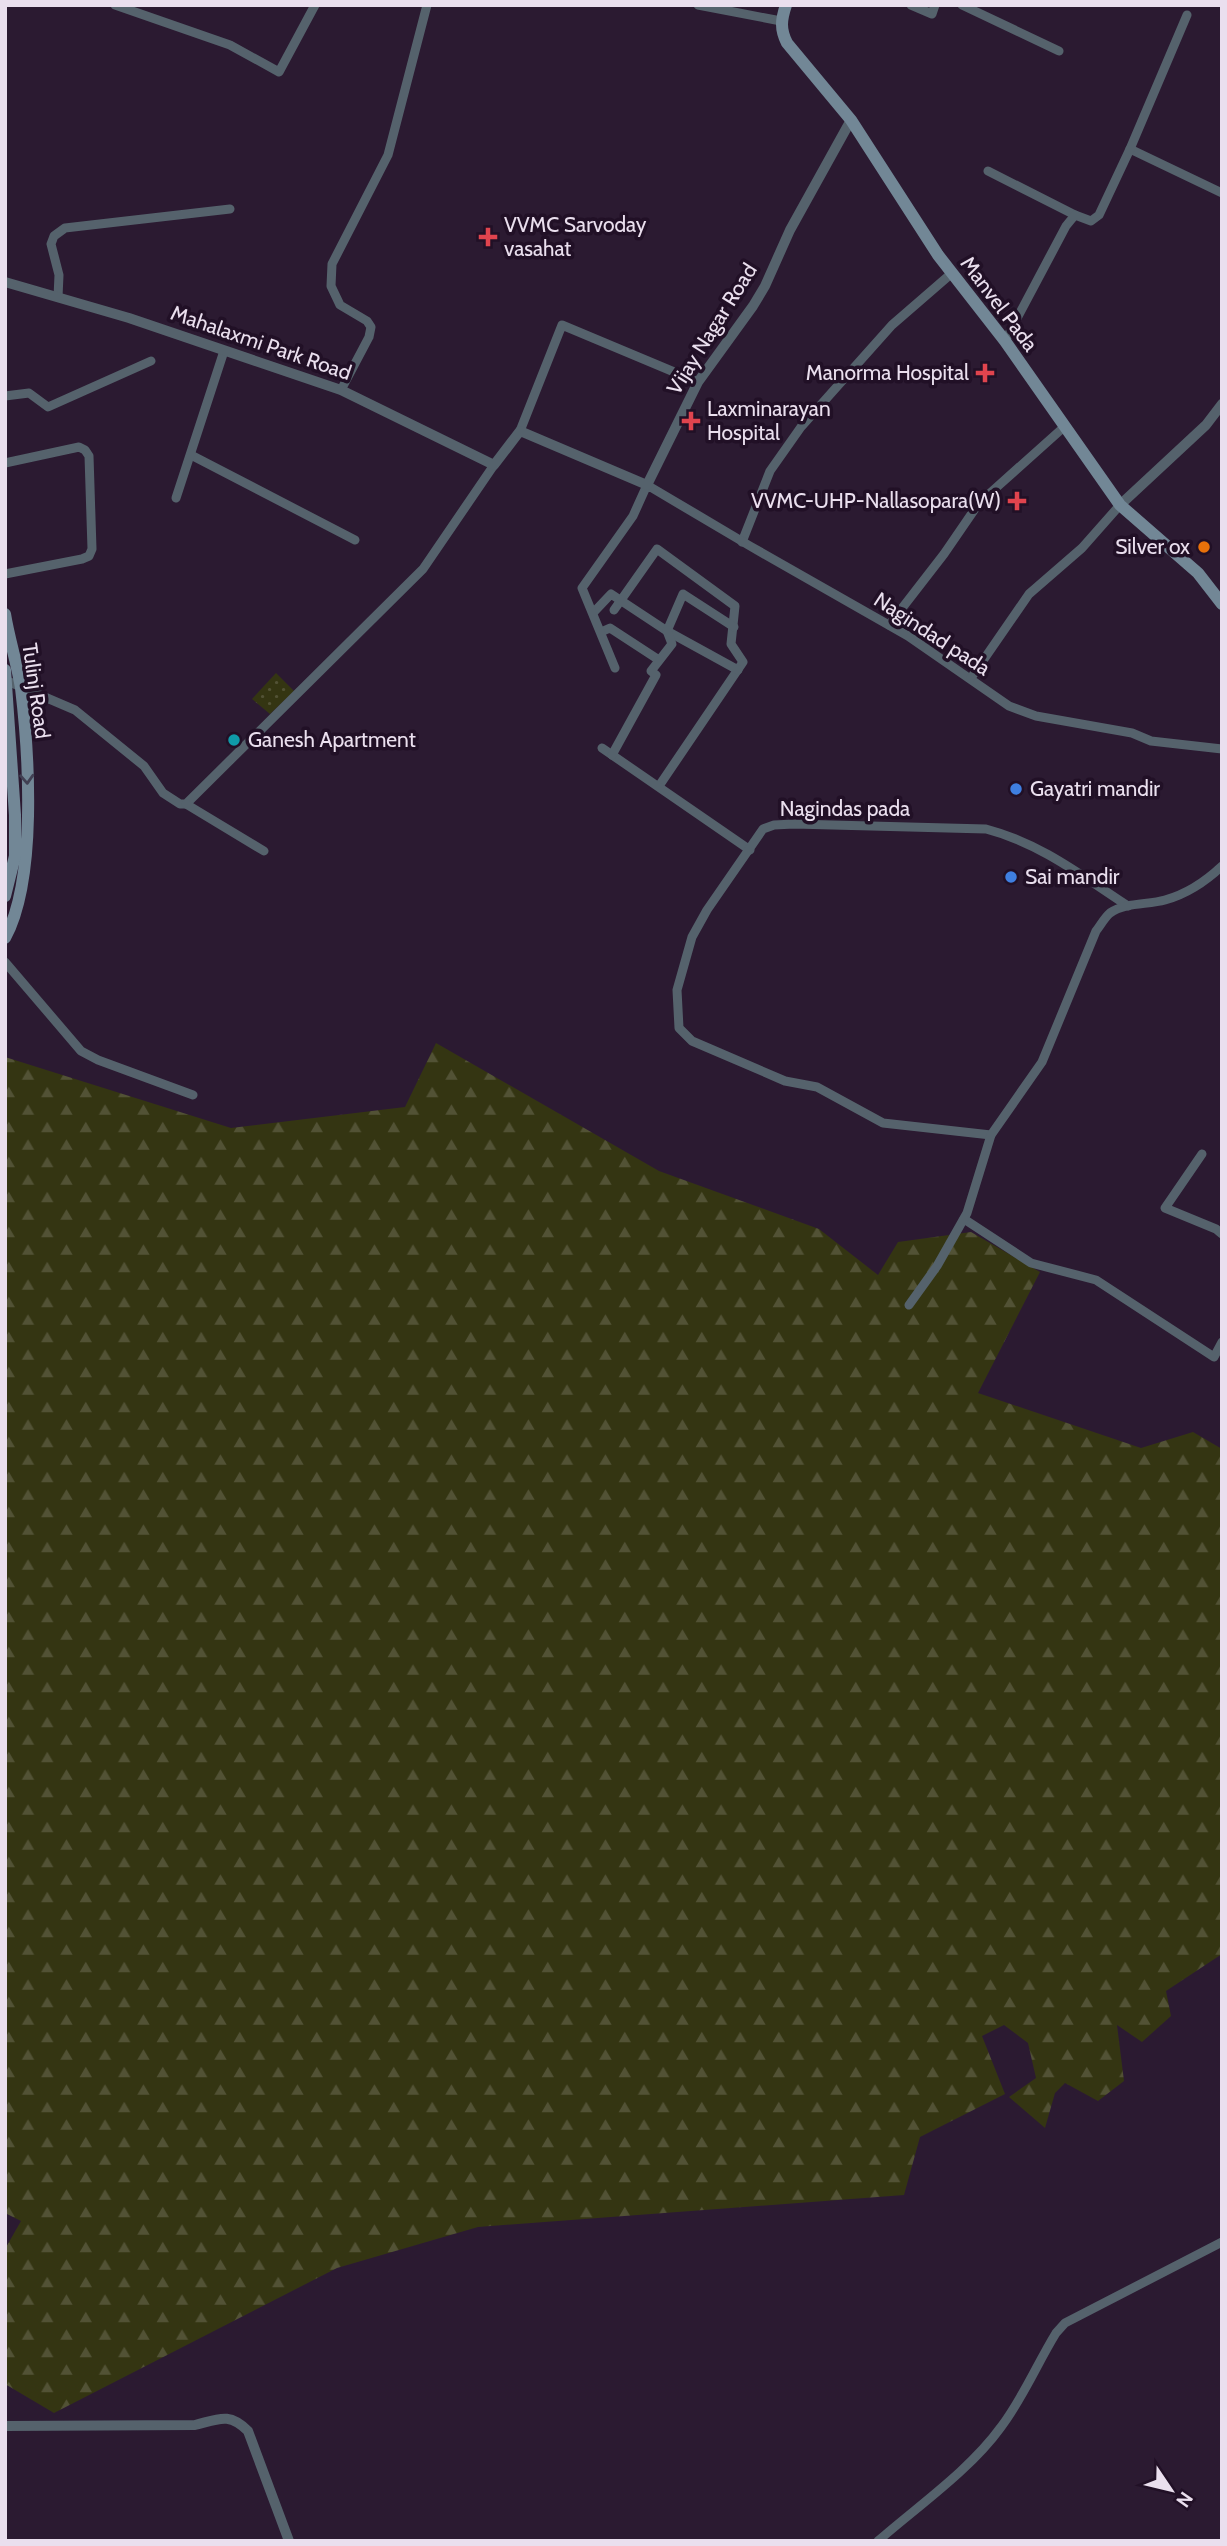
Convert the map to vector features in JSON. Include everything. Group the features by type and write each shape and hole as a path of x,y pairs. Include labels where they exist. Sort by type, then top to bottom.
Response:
{"main road":[{"path":"781,20 786,5"},
{"name":"Manvel Pada","path":"781,20 781,33 787,43 851,120 952,273 1005,341 1120,505 1198,573 1222,604"},
{"name":"Tulinj Road","path":"5,614 20,687 27,788 27,834 19,903 5,938"},
{"name":"Tulinj Road","path":"5,896 15,856 6,677"}],"street":[{"path":"115,5 230,45 279,72 315,5"},
{"path":"341,390 369,337 371,327 368,321 340,305 331,286 332,264 388,155 427,5"},
{"path":"698,5 781,20"},
{"path":"911,5 932,14 935,5"},
{"path":"962,5 1059,51"},
{"path":"988,170 1075,215 1091,221 1096,219 1130,149 1187,15"},
{"name":"Vijay Nagar Road","path":"647,485 698,382 759,296 790,230 851,120"},
{"path":"1130,149 1222,193"},
{"path":"58,297 59,275 51,244 58,232 65,228 230,209"},
{"path":"1005,341 1066,226 1075,215"},
{"path":"742,541 770,471 801,427 892,325 952,273"},
{"name":"Mahalaxmi Park Road","path":"5,282 129,318 341,390 494,465"},
{"path":"186,804 423,569 520,431 562,324 698,382"},
{"path":"176,498 224,351"},
{"path":"5,396 29,393 48,407 151,361"},
{"path":"971,678 1029,594 1082,548 1120,505 1206,425 1222,404"},
{"path":"888,625 944,554 979,503 1064,427"},
{"path":"520,431 647,485 633,516 582,589 615,668"},
{"path":"5,463 79,447 85,450 89,456 92,549 89,556 82,559 5,574"},
{"path":"191,455 355,540"},
{"name":"Nagindad pada","path":"647,485 888,625 971,678 1009,706 1036,716 1132,733 1151,741 1222,749"},
{"path":"614,610 657,550 735,606 731,644 743,662 659,786"},
{"path":"593,613 611,594 667,631 738,670"},
{"path":"612,755 656,676 652,671 672,644 667,631 683,594 734,627"},
{"path":"601,632 610,628 659,660"},
{"path":"6,677 20,687 75,710 144,766 163,793 264,851"},
{"path":"602,748 750,850"},
{"name":"Nagindas pada","path":"991,1135 883,1123 817,1087 785,1081 692,1041 679,1028 677,990 692,937 707,910 763,829 774,825 986,829 1006,834 1043,850 1128,906"},
{"path":"909,1305 937,1266 964,1219 991,1135 1042,1062 1096,931 1110,913 1128,906 1163,901 1184,893 1206,881 1222,866"},
{"path":"5,962 81,1051 98,1060 193,1095"},
{"path":"1202,1154 1165,1208 1222,1234"},
{"path":"964,1219 1031,1263 1096,1280 1214,1357 1222,1342"},
{"path":"878,2541 981,2450 1000,2429 1056,2333 1065,2323 1222,2242"},
{"path":"5,2426 195,2426 225,2417 237,2420 248,2431 289,2541"}],"green space":[{"path":"276,673 294,691 270,714 252,699"},
{"path":"436,1043 659,1171 819,1229 878,1275 898,1242 971,1232 1040,1272 978,1393 1141,1448 1193,1432 1222,1449 1222,1954 1166,1991 1171,2016 1142,2042 1117,2025 1124,2081 1098,2101 1065,2083 1055,2093 1045,2128 1009,2097 1036,2078 1028,2043 1004,2025 982,2036 1005,2094 920,2137 904,2195 478,2227 337,2268 54,2413 5,2384 5,2249 21,2221 5,2213 5,1057 231,1128 405,1107"}],"place":[{"name":"VVMC Sarvoday vasahat","path":"488,237"},
{"name":"Manorma Hospital","path":"985,373"},
{"name":"Laxminarayan Hospital","path":"691,421"},
{"name":"VVMC-UHP-Nallasopara(W)","path":"1017,501"},
{"name":"Silver ox","path":"1204,547"},
{"name":"Ganesh Apartment","path":"234,740"},
{"name":"Gayatri mandir","path":"1016,789"},
{"name":"Sai mandir","path":"1011,877"}]}
